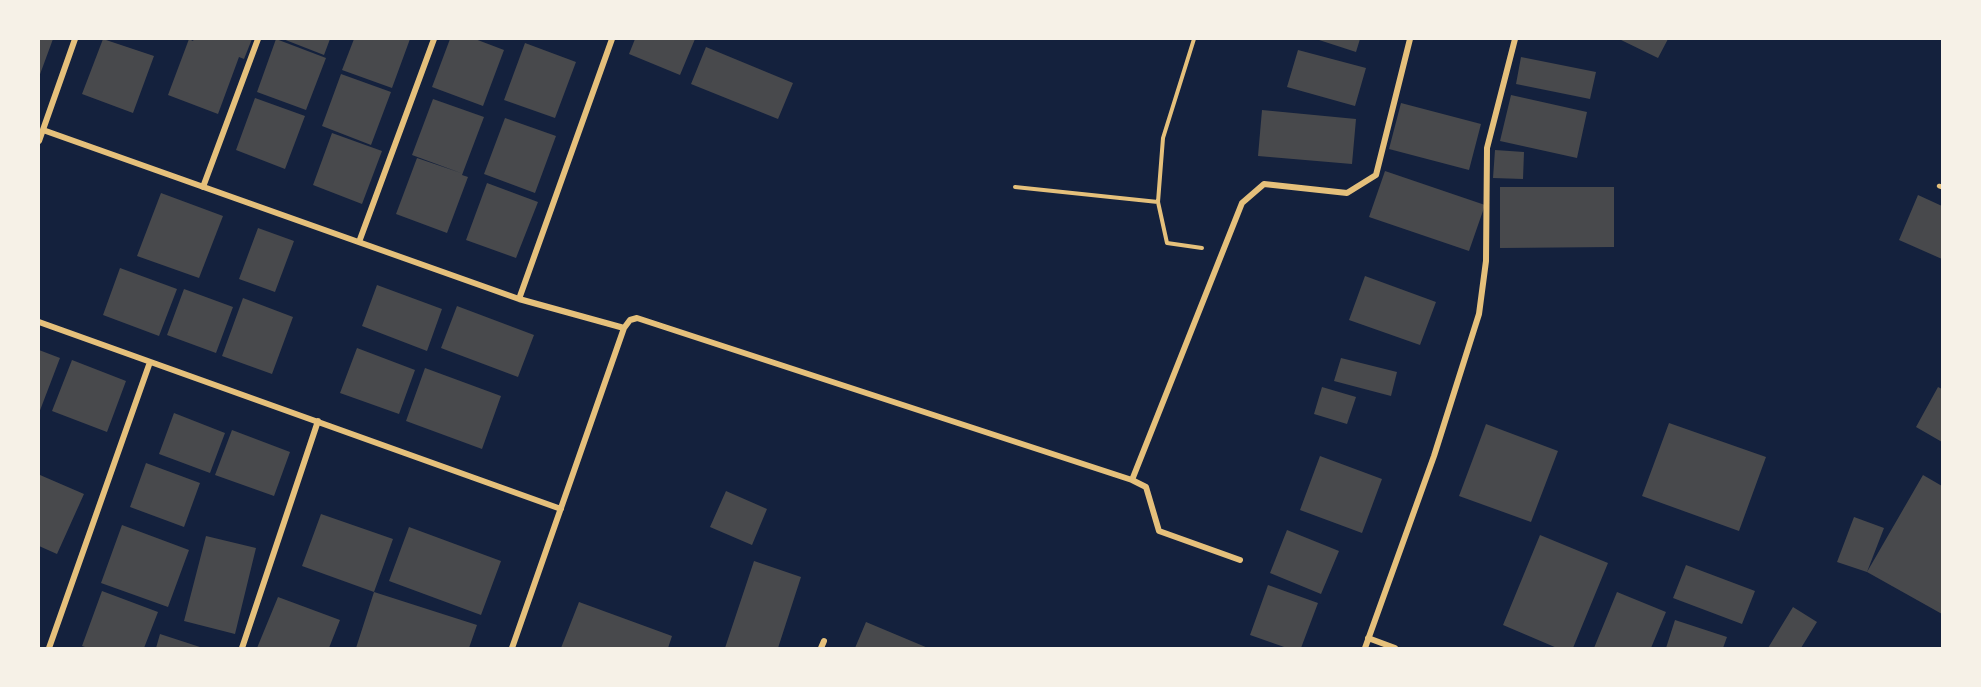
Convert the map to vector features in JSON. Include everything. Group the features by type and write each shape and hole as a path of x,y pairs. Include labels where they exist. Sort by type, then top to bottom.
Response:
{"street":[{"path":"39,141 75,39"},
{"path":"203,187 258,39"},
{"path":"359,242 434,39"},
{"path":"519,299 612,39"},
{"path":"1132,480 1242,203 1264,184 1347,193 1376,175 1410,39"},
{"path":"1365,648 1434,456 1479,314 1486,261 1487,148 1515,39"},
{"path":"43,130 519,299 624,328"},
{"path":"512,648 624,328 630,320 637,318 1132,480 1146,487 1159,531 1240,561"},
{"path":"39,322 561,508"},
{"path":"49,648 150,362"},
{"path":"242,648 318,421"},
{"path":"1368,638 1395,648"}],"path":[{"path":"1194,39 1163,138 1158,202 1167,243 1223,251"},
{"path":"1015,187 1158,202"}],"building":[{"path":"39,39 53,39 39,77"},
{"path":"103,39 154,56 133,113 82,94"},
{"path":"189,39 193,41 194,39 252,39 244,59 239,57 218,114 168,95"},
{"path":"276,39 326,58 306,110 257,92"},
{"path":"283,39 330,39 324,55"},
{"path":"354,39 410,39 392,88 342,70"},
{"path":"450,39 475,39 504,50 483,106 432,87"},
{"path":"635,39 695,39 680,75 629,54"},
{"path":"1316,39 1360,39 1356,52"},
{"path":"1619,39 1668,39 1658,58"},
{"path":"525,43 576,62 555,118 504,100"},
{"path":"706,47 793,83 778,119 691,84"},
{"path":"1298,50 1366,68 1355,106 1287,87"},
{"path":"1521,57 1596,72 1590,99 1516,84"},
{"path":"341,74 391,92 371,145 322,126"},
{"path":"1511,95 1587,112 1577,158 1500,141"},
{"path":"255,98 305,116 285,169 236,150"},
{"path":"433,99 484,117 462,175 468,177 447,233 396,214 417,158 461,173 412,155"},
{"path":"1401,103 1481,124 1469,170 1389,149"},
{"path":"1262,110 1356,119 1352,164 1258,156"},
{"path":"505,118 556,136 535,193 484,174"},
{"path":"332,133 382,151 362,204 313,185"},
{"path":"1495,150 1524,152 1523,179 1493,178"},
{"path":"1385,171 1485,205 1469,251 1369,217"},
{"path":"487,183 538,202 516,258 466,240"},
{"path":"1500,187 1614,187 1614,247 1500,248"},
{"path":"161,193 223,216 199,278 137,256"},
{"path":"1918,195 1942,206 1942,259 1899,240"},
{"path":"258,228 294,241 275,292 239,279"},
{"path":"120,268 177,289 159,336 103,315"},
{"path":"1365,276 1436,302 1420,345 1349,320"},
{"path":"377,285 442,309 427,351 362,326"},
{"path":"184,289 233,307 216,353 167,335"},
{"path":"243,298 293,317 272,374 222,356"},
{"path":"457,306 534,335 518,377 441,348"},
{"path":"357,348 415,370 399,414 340,393"},
{"path":"39,350 60,358 39,413"},
{"path":"1341,358 1397,372 1391,396 1334,381"},
{"path":"72,360 126,381 107,432 52,411"},
{"path":"425,368 501,396 482,449 406,421"},
{"path":"1322,387 1356,397 1347,424 1314,414"},
{"path":"1938,387 1942,389 1942,442 1916,427"},
{"path":"174,413 225,433 210,473 159,454"},
{"path":"1669,423 1766,457 1739,531 1642,496"},
{"path":"1486,424 1558,451 1531,522 1459,496"},
{"path":"232,430 290,452 274,496 215,475"},
{"path":"1320,456 1382,479 1362,533 1300,510"},
{"path":"146,463 200,483 184,527 130,507"},
{"path":"40,475 84,494 57,554 39,546"},
{"path":"1923,475 1942,486 1942,614 1867,572"},
{"path":"726,491 767,509 752,545 710,527"},
{"path":"321,514 393,539 374,592 302,566"},
{"path":"1854,517 1884,528 1867,572 1837,562"},
{"path":"122,525 189,550 168,607 101,583"},
{"path":"409,527 501,561 481,615 389,581"},
{"path":"1287,530 1339,551 1321,594 1270,573"},
{"path":"1540,535 1608,563 1573,648 1557,648 1503,625"},
{"path":"206,536 256,548 235,634 184,621"},
{"path":"754,561 801,577 778,648 725,648"},
{"path":"1686,565 1755,591 1742,624 1673,598"},
{"path":"1268,585 1318,603 1301,648 1287,648 1250,635"},
{"path":"102,591 158,612 144,648 88,648 82,646"},
{"path":"374,592 477,625 469,648 356,648"},
{"path":"1617,592 1666,612 1651,648 1594,648"},
{"path":"278,597 340,620 329,648 257,648"},
{"path":"579,602 672,636 668,648 561,648"},
{"path":"1793,607 1817,622 1801,648 1768,648"},
{"path":"1675,620 1727,637 1723,648 1666,648"},
{"path":"866,622 928,648 855,648"},
{"path":"160,634 203,648 156,648"}]}
